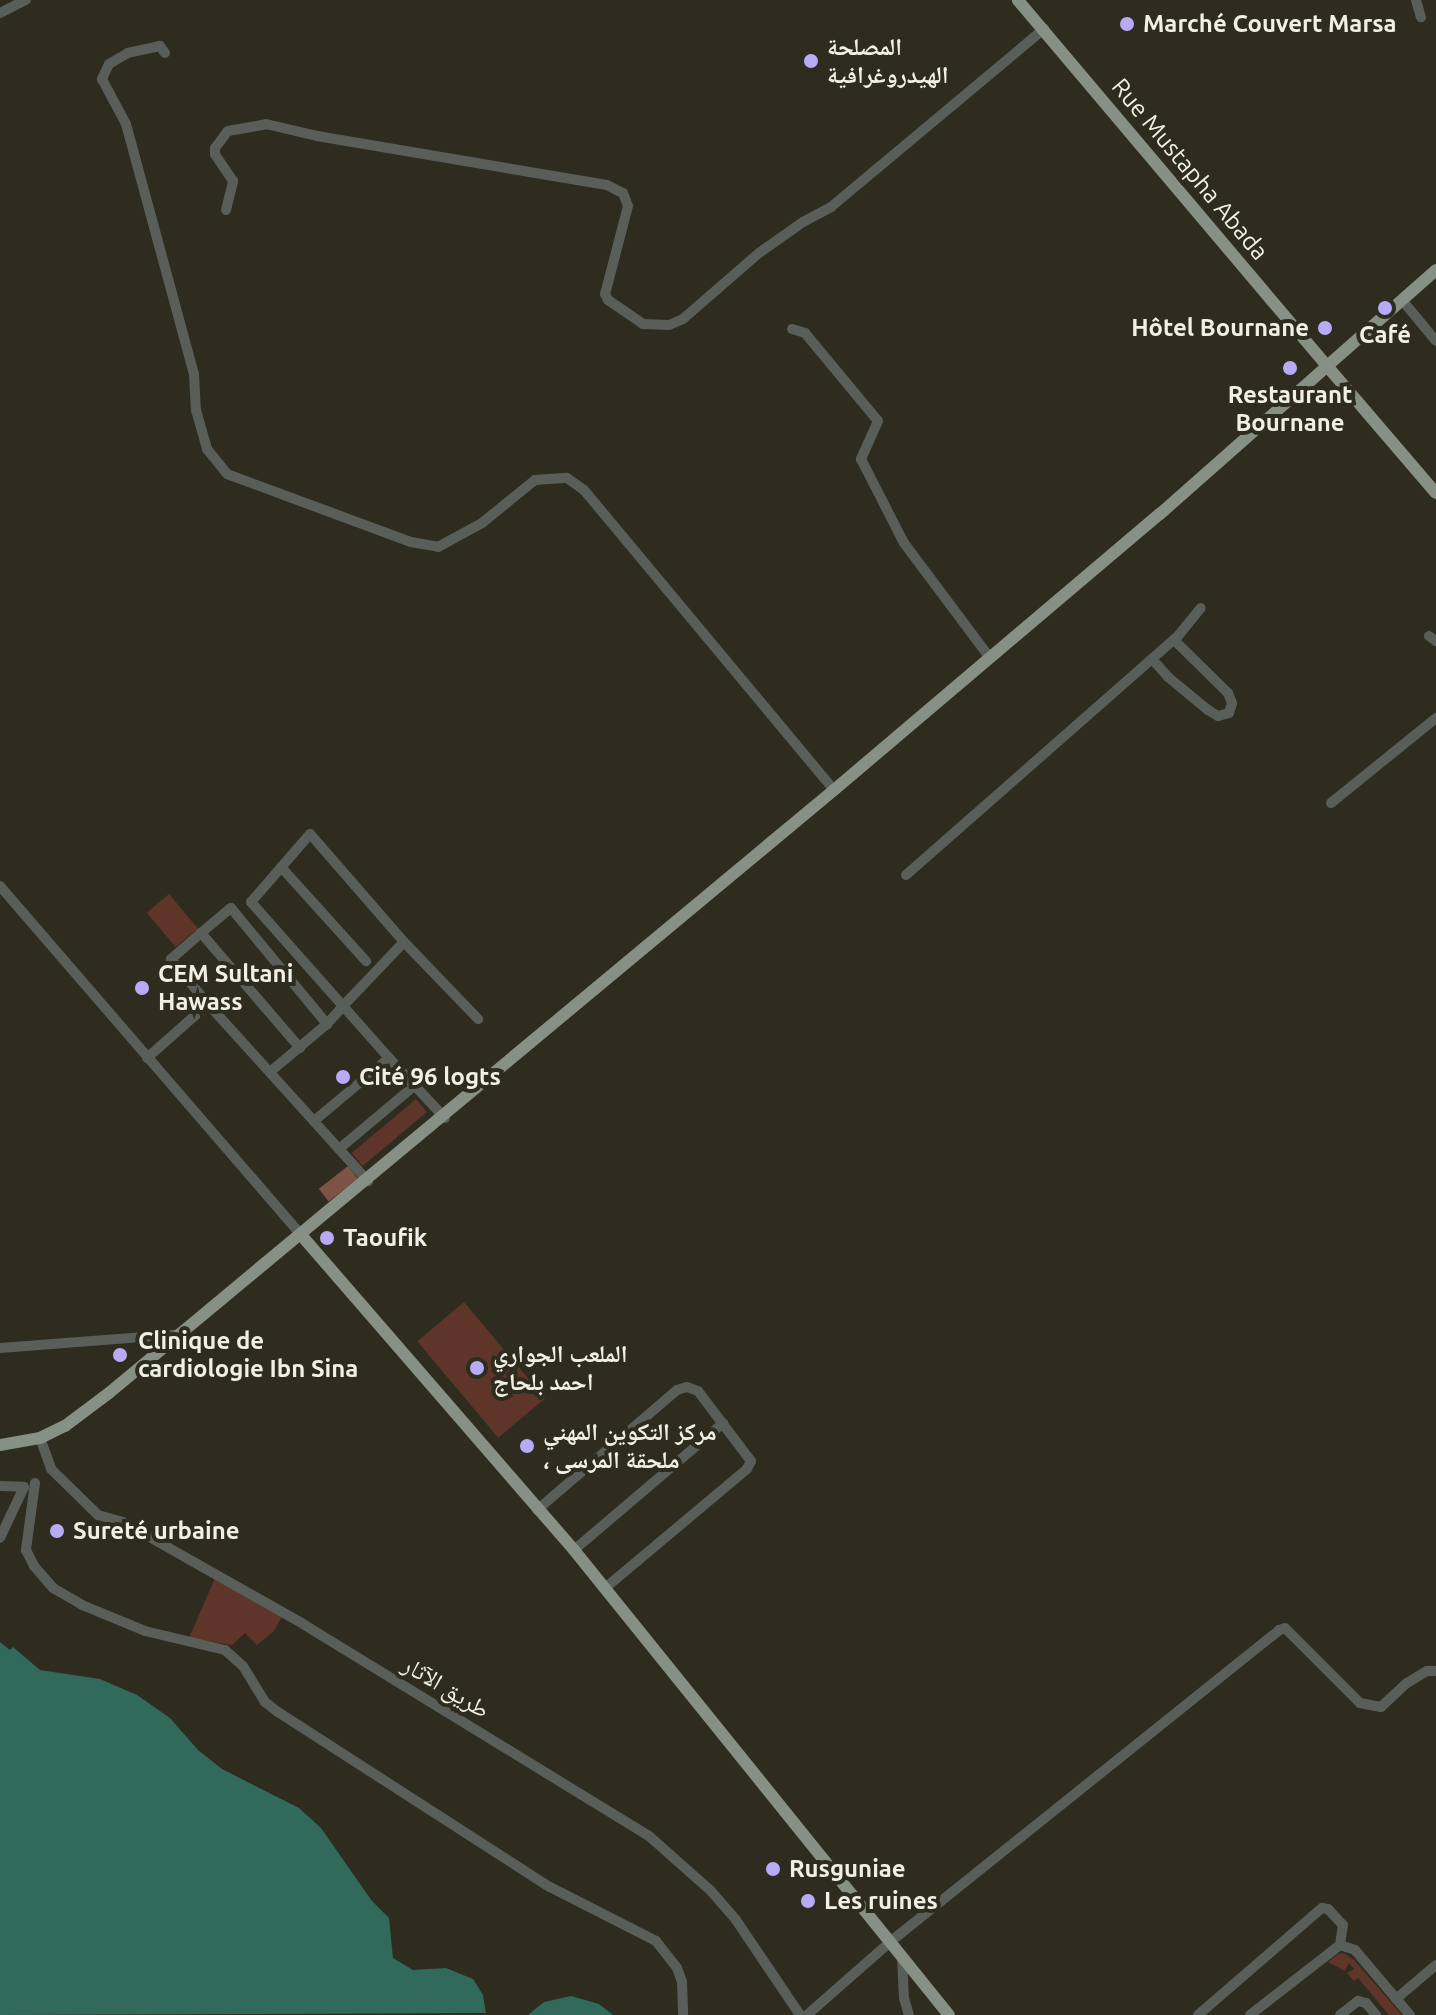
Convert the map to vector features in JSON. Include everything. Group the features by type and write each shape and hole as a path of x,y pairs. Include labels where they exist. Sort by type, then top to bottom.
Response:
{"main road":[{"name":"Rue Mustapha Abada","path":"1018,0 1436,493"},
{"path":"0,1445 40,1438 76,1418 302,1236 1160,514 1436,270"},
{"path":"302,1236 574,1550 949,2015"}],"street":[{"path":"0,13 26,0"},
{"path":"1416,0 1421,17"},
{"path":"226,210 233,181 215,154 215,148 228,131 266,124 282,125 317,136 607,185 623,193 628,206 605,294 608,300 643,324 669,325 683,319 759,253 803,222 831,207 1044,29"},
{"path":"165,53 160,46 128,53 109,64 102,79 126,124 194,374 196,410 207,449 227,474 411,542 438,547 482,523 535,480 567,478 584,490 834,790"},
{"path":"1402,300 1436,341"},
{"path":"792,329 805,333 878,421 861,459 904,543 990,658"},
{"path":"906,875 1174,640 1201,608"},
{"path":"1152,659 1168,677 1208,710 1218,716 1229,713 1232,703 1228,693 1174,640"},
{"path":"1331,803 1436,718"},
{"path":"445,1118 251,902 310,834 404,942 478,1019"},
{"path":"281,867 366,961"},
{"path":"0,886 302,1236"},
{"path":"327,1024 231,908 171,959 368,1181"},
{"path":"201,933 300,1048"},
{"path":"270,1072 327,1024 404,942"},
{"path":"147,1058 208,1004"},
{"path":"314,1121 389,1058"},
{"path":"339,1149 414,1086"},
{"path":"0,1348 180,1334"},
{"path":"537,1510 677,1390 687,1387 698,1391 750,1458 747,1469 605,1588"},
{"path":"574,1550 723,1423"},
{"name":"طريق الآثار","path":"40,1438 51,1469 98,1515 123,1522 303,1624 649,1836 728,1910 800,2015"},
{"path":"0,1538 32,1488 51,1469"},
{"path":"0,1486 32,1488"},
{"path":"32,1488 26,1550 34,1566 53,1588 82,1605 145,1631 225,1650 243,1666 265,1702 278,1712 550,1887 656,1941 677,1968 682,1982 683,2015"},
{"path":"807,2015 890,1942 1279,1630 1285,1628 1360,1703 1381,1707 1407,1683 1427,1671 1436,1671"},
{"path":"1198,2015 1322,1908 1328,1909 1343,1925 1340,1945 1250,2015"},
{"path":"1340,1945 1355,1950 1410,2015"},
{"path":"902,1956 904,1998 909,2015"},
{"path":"1396,1999 1436,1965"},
{"path":"1340,2015 1358,2001 1366,2003 1376,2015"}],"shaded area":[{"path":"169,894 198,928 176,947 147,913"},
{"path":"416,1099 427,1112 363,1166 352,1153"},
{"path":"348,1166 358,1179 329,1201 319,1189"},
{"path":"464,1302 545,1399 498,1438 417,1341"},
{"path":"215,1578 282,1617 274,1631 257,1645 245,1633 232,1645 189,1638"},
{"path":"1344,1953 1354,1960 1402,2015 1389,2015 1358,1978 1354,1981 1347,1973 1354,1969 1349,1963 1345,1971 1328,1962"}],"water":[{"path":"0,1642 10,1650 13,1647 40,1670 100,1679 137,1695 170,1718 198,1750 222,1769 299,1808 321,1828 372,1901 389,1918 393,1958 413,1970 446,1968 473,1979 483,1995 486,2013 0,2015"},
{"path":"571,1996 599,2004 613,2015 528,2015 544,2002"}],"place":[{"name":"Marché Couvert Marsa","path":"1127,24"},
{"name":"المصلحة الهيدروغرافية","path":"811,61"},
{"name":"Café","path":"1385,308"},
{"name":"Hôtel Bournane","path":"1325,328"},
{"name":"Restaurant Bournane","path":"1290,368"},
{"name":"CEM Sultani Hawass","path":"142,988"},
{"name":"Cité 96 logts","path":"343,1077"},
{"name":"Taoufik","path":"327,1238"},
{"name":"Clinique de cardiologie Ibn Sina","path":"120,1355"},
{"name":"الملعب الجواري احمد بلحاج","path":"477,1368"},
{"name":"مركز التكوين المهني ، ملحقة المرسى","path":"527,1446"},
{"name":"Sureté urbaine","path":"57,1531"},
{"name":"Rusguniae","path":"773,1869"},
{"name":"Les ruines","path":"808,1901"}]}
